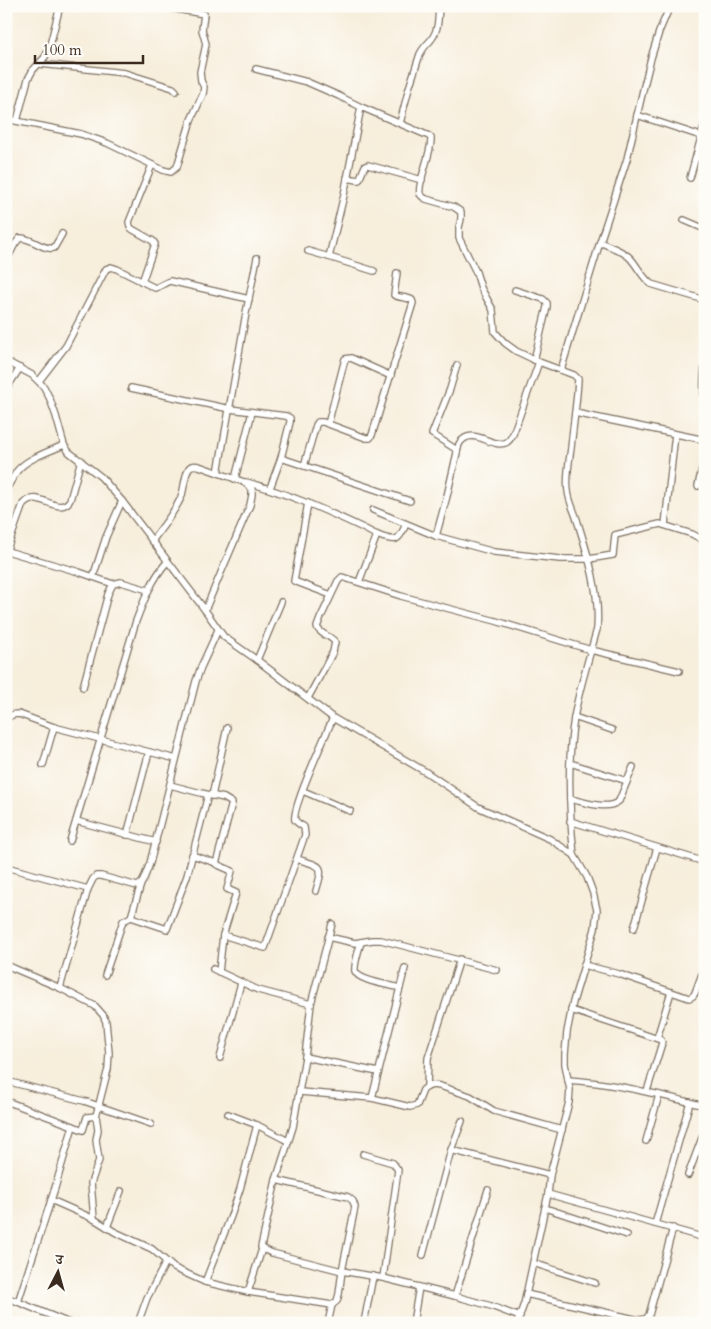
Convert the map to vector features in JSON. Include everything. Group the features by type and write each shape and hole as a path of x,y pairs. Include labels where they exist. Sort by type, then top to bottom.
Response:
{"street":[{"path":"17,121 28,79 49,49 60,6"},
{"path":"6,120 81,134 107,143 171,172 177,167 191,120 203,94 204,87 200,72 206,44 202,30 204,14 159,6"},
{"path":"400,124 420,54 437,29 438,6"},
{"path":"561,370 600,242 628,159 651,58 670,6"},
{"path":"40,64 125,73 173,88 176,91"},
{"path":"256,69 307,82 426,134 431,138 420,190 422,197 454,207 460,212 459,238 493,310 494,332 516,350 537,361 574,375 578,379 568,468 568,489 570,502 578,521 596,586 598,617 597,629 574,717 570,763 570,821 574,855"},
{"path":"330,257 361,107"},
{"path":"637,115 701,136"},
{"path":"690,178 705,123"},
{"path":"696,157 705,159"},
{"path":"142,282 155,244 132,229 129,222 152,165"},
{"path":"347,178 359,180 365,166 368,165 422,180"},
{"path":"684,220 705,229"},
{"path":"6,261 20,238 31,240 51,249 54,248 62,234"},
{"path":"600,242 630,258 651,284 705,300"},
{"path":"308,251 374,271"},
{"path":"218,473 248,299 257,258"},
{"path":"39,380 66,346 106,269 111,267 155,288 164,282 170,281 248,299"},
{"path":"304,466 318,422 366,438 370,438 372,435 413,303 412,300 393,292 398,273"},
{"path":"436,536 449,490 457,450 462,440 469,437 478,437 499,444 509,440 513,434 537,361 547,303 543,299 515,290"},
{"path":"328,424 346,359 351,358 391,376"},
{"path":"6,361 39,380 50,400 64,445 69,452 101,477 122,501 224,637 333,718 426,772 478,807 550,839 574,855 588,877 593,893 597,910 595,929 571,1010 564,1054 570,1090 569,1102 550,1175 548,1194 519,1320 490,1306 455,1296 383,1278 342,1271 262,1249"},
{"path":"457,365 450,389 432,434 457,450"},
{"path":"705,367 703,418 705,425"},
{"path":"6,389 20,368"},
{"path":"131,388 230,409 290,418 281,458 270,488"},
{"path":"235,479 252,412"},
{"path":"575,413 705,440"},
{"path":"665,525 675,434"},
{"path":"6,486 8,486 18,470 23,466 40,454 64,445"},
{"path":"698,486 705,455"},
{"path":"281,458 410,501"},
{"path":"81,460 70,500 67,504 59,506 39,499 32,498 26,500 17,518 6,551 113,584 121,582 148,590"},
{"path":"152,541 181,497 189,467 193,465 244,482 270,488 390,539 398,537 406,524"},
{"path":"205,610 251,500 252,489 244,482"},
{"path":"93,577 106,537 122,501"},
{"path":"308,503 294,581 331,596"},
{"path":"374,510 436,536 478,548 560,559 589,559 613,555 615,535 660,524 692,534 705,541"},
{"path":"359,582 377,535"},
{"path":"70,841 136,621 148,590 167,562"},
{"path":"308,698 333,652 335,642 333,639 322,634 317,629 340,578 347,578 401,596 496,621 591,650 679,671"},
{"path":"83,687 108,594 113,584"},
{"path":"257,660 281,602"},
{"path":"131,917 156,842 200,667 218,630"},
{"path":"6,720 13,714 19,714 54,727 176,759"},
{"path":"574,717 612,730"},
{"path":"223,935 265,948 305,831 304,827 296,821 295,817 303,791 333,718"},
{"path":"43,765 54,727"},
{"path":"105,975 123,921 131,917 167,929 187,876 227,728"},
{"path":"127,835 149,752"},
{"path":"570,763 628,781"},
{"path":"570,799 602,806 616,804 620,801 633,767"},
{"path":"170,785 229,800 232,803 216,863"},
{"path":"303,791 350,811"},
{"path":"76,821 156,842"},
{"path":"570,821 705,862"},
{"path":"634,928 657,848"},
{"path":"192,855 232,870 227,889 236,893 223,935 220,972"},
{"path":"297,859 318,866 320,869 321,873 316,891"},
{"path":"6,867 88,889"},
{"path":"60,988 92,879 96,876 101,876 130,885 137,886 141,884"},
{"path":"248,1292 262,1249 261,1244 276,1180 293,1127 305,1057 310,1004 332,924"},
{"path":"328,937 355,943 381,940 497,970"},
{"path":"361,942 355,967 355,972 358,976 400,988"},
{"path":"427,1087 428,1058 460,959"},
{"path":"6,965 60,988 95,1006 103,1014 106,1022 108,1069 96,1116 98,1130 96,1140 99,1160 91,1183 94,1219"},
{"path":"584,965 619,974 689,998 695,993 705,966"},
{"path":"213,968 265,992 310,1004"},
{"path":"372,1098 405,968"},
{"path":"220,1058 241,982"},
{"path":"657,1038 671,992"},
{"path":"571,1010 661,1040 662,1044 647,1092"},
{"path":"305,1057 378,1072"},
{"path":"568,1080 602,1083 659,1094 705,1106"},
{"path":"6,1081 70,1097 151,1124"},
{"path":"300,1092 372,1098 410,1108 417,1105 423,1090 432,1085 448,1088 470,1096 494,1111 562,1130"},
{"path":"646,1141 659,1094"},
{"path":"6,1101 83,1130 86,1117 96,1116"},
{"path":"655,1224 690,1102"},
{"path":"228,1114 288,1141"},
{"path":"423,1255 450,1150 462,1121"},
{"path":"205,1282 240,1189 256,1125"},
{"path":"18,1302 73,1126"},
{"path":"688,1175 705,1130"},
{"path":"450,1150 550,1175"},
{"path":"363,1154 393,1163 398,1170 383,1278"},
{"path":"51,1200 94,1219 115,1232 152,1249 174,1268 205,1282 248,1292 332,1304 337,1301 339,1294 355,1207 353,1201 342,1195 276,1180"},
{"path":"455,1296 488,1190"},
{"path":"107,1227 121,1191"},
{"path":"548,1194 705,1238"},
{"path":"545,1208 627,1235"},
{"path":"646,1319 649,1315 673,1228"},
{"path":"138,1323 150,1291 166,1262"},
{"path":"533,1263 595,1284"},
{"path":"364,1323 373,1276"},
{"path":"413,1323 419,1287"},
{"path":"526,1294 659,1323"},
{"path":"6,1298 69,1323"},
{"path":"328,1323 332,1304"},
{"path":"79,1323 90,1323"}]}
